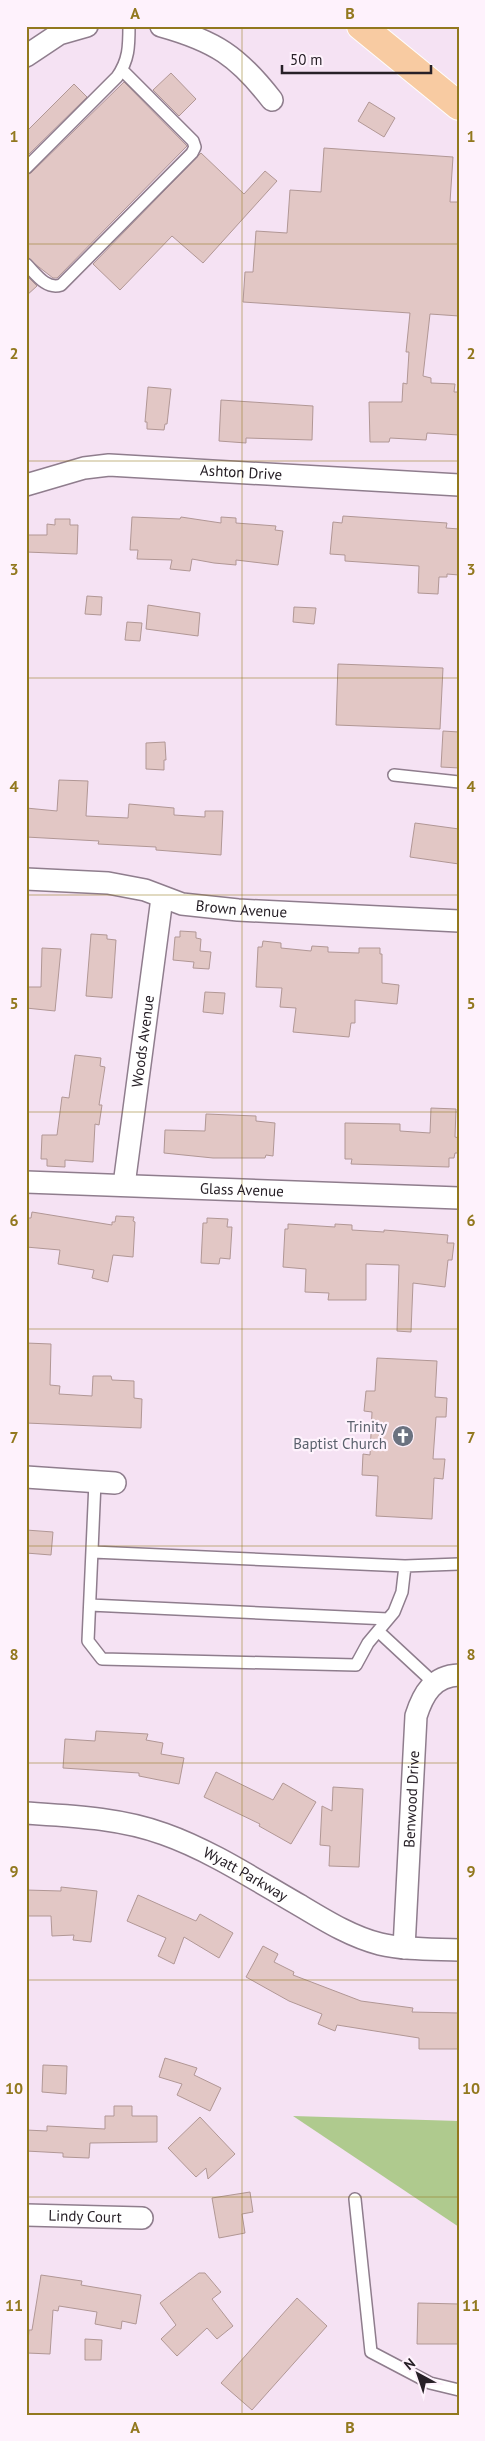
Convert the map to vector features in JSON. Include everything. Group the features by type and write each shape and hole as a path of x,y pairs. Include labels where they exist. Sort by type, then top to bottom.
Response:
{"highway":[{"path":"361,26 459,106"}],"street":[{"path":"26,56 59,34 87,26"},
{"path":"162,26 215,46 238,60 272,100"},
{"name":"Ashton Drive","path":"26,485 84,468 109,465 459,484"},
{"name":"Brown Avenue","path":"26,879 108,883 145,890 182,904 238,910 459,921"},
{"name":"Woods Avenue","path":"124,1185 162,898"},
{"name":"Glass Avenue","path":"26,1182 459,1198"},
{"path":"26,1477 105,1482"},
{"path":"434,1683 444,1677 459,1675"},
{"name":"Benwood Drive","path":"404,1948 416,1716 426,1690 434,1683"},
{"name":"Wyatt Parkway","path":"26,1813 121,1822 165,1834 197,1849 330,1923 379,1944 404,1948 459,1950"},
{"name":"Lindy Court","path":"26,2215 142,2218"}],"lane":[{"path":"26,168 122,70 128,58 129,26"},
{"path":"26,264 49,286 54,288 61,286 192,153 195,147 193,140 122,70"},
{"path":"394,775 459,782"},
{"path":"105,1482 93,1552 88,1641 102,1659 356,1665 378,1631 394,1612 402,1592 405,1566"},
{"path":"93,1552 405,1566 459,1564"},
{"path":"90,1605 388,1619"},
{"path":"378,1631 434,1683"},
{"path":"355,2200 371,2352 430,2383 459,2390"}],"green space":[{"path":"293,2116 459,2121 459,2227"}],"building":[{"path":"171,73 196,99 179,116 153,90"},
{"path":"124,82 187,146 57,278 53,278 26,257 26,175 31,173"},
{"path":"74,84 87,97 26,157 26,132"},
{"path":"369,102 395,118 384,137 358,121"},
{"path":"324,148 453,157 450,202 459,202 459,316 430,314 423,376 431,378 431,383 455,384 454,392 459,392 459,435 427,433 426,440 390,438 389,442 370,442 369,402 402,402 403,383 407,384 409,352 406,352 410,313 243,302 245,272 253,272 256,231 287,233 290,190 321,192"},
{"path":"201,153 244,194 265,171 277,181 203,263 172,236 120,290 93,264"},
{"path":"26,275 37,286 26,296"},
{"path":"148,387 171,389 167,424 165,424 164,430 147,429 147,422 145,422"},
{"path":"221,400 313,406 312,440 246,438 246,443 219,441"},
{"path":"343,516 447,523 446,528 459,529 459,575 447,574 447,577 439,577 438,594 418,593 419,566 345,561 345,555 330,554 333,522 342,523"},
{"path":"132,517 180,519 181,517 221,523 221,517 236,518 236,523 276,526 275,530 283,531 278,565 236,560 236,565 192,559 190,571 170,569 172,560 137,559 138,550 130,550"},
{"path":"55,519 70,519 70,525 78,525 77,554 26,552 26,535 47,535 47,524 55,525"},
{"path":"87,596 102,597 101,615 85,614"},
{"path":"148,605 200,613 198,636 146,629"},
{"path":"294,607 316,608 314,624 293,622"},
{"path":"127,622 142,623 140,641 125,640"},
{"path":"338,664 443,668 440,729 336,725"},
{"path":"443,731 459,732 459,768 441,767"},
{"path":"165,742 166,760 164,760 164,770 146,769 146,743"},
{"path":"59,780 88,781 86,816 128,818 129,804 174,808 174,815 205,817 205,811 223,811 221,855 156,850 156,847 98,844 99,841 26,837 26,808 57,811"},
{"path":"415,823 459,829 459,864 410,857"},
{"path":"180,931 196,932 196,938 201,939 200,951 211,952 209,969 193,968 194,962 173,960 175,937 180,937"},
{"path":"91,934 107,935 107,939 116,940 112,998 86,996"},
{"path":"263,941 281,943 281,948 311,951 312,946 328,947 328,952 359,953 359,948 380,948 380,954 382,954 382,983 399,985 397,1004 355,1000 355,1023 351,1023 349,1037 293,1032 296,1008 280,1007 282,988 256,987 258,947 262,947"},
{"path":"42,948 61,949 55,1011 26,1008 26,987 41,987"},
{"path":"205,992 225,993 223,1014 203,1012"},
{"path":"75,1055 101,1058 100,1066 105,1067 99,1105 102,1105 99,1125 95,1124 93,1162 65,1160 65,1167 47,1166 47,1159 41,1159 42,1135 57,1135 62,1097 69,1098"},
{"path":"431,1108 456,1109 455,1137 459,1138 458,1153 455,1153 454,1158 449,1158 449,1167 351,1164 352,1159 345,1159 345,1123 400,1124 400,1131 430,1133"},
{"path":"206,1114 256,1116 256,1121 275,1123 273,1156 266,1155 265,1158 213,1158 164,1153 165,1130 205,1131"},
{"path":"32,1212 112,1225 112,1222 115,1222 116,1216 134,1217 133,1257 113,1255 108,1282 92,1278 94,1270 58,1264 60,1250 26,1247 26,1218 31,1218"},
{"path":"207,1218 228,1219 227,1227 232,1227 230,1259 220,1258 219,1264 201,1263 203,1223 207,1223"},
{"path":"288,1224 335,1227 335,1224 352,1225 352,1230 384,1232 384,1230 448,1235 447,1243 454,1243 452,1260 448,1260 445,1287 413,1283 411,1332 397,1331 399,1265 366,1264 366,1300 328,1300 329,1293 305,1292 306,1269 283,1267 285,1229 288,1229"},
{"path":"26,1343 51,1344 50,1385 60,1386 59,1394 92,1396 93,1376 111,1376 112,1380 134,1381 134,1398 142,1399 141,1428 26,1423"},
{"name":"Trinity Baptist Church","path":"377,1358 437,1361 435,1397 447,1398 446,1417 436,1417 433,1459 445,1459 443,1479 434,1478 432,1519 376,1516 378,1476 362,1475 363,1454 370,1455 372,1412 364,1411 366,1391 375,1391"},
{"path":"26,1530 53,1532 51,1555 26,1553"},
{"path":"96,1731 148,1734 146,1740 163,1743 161,1754 184,1758 179,1784 139,1776 139,1773 63,1768 65,1739 95,1741"},
{"path":"216,1772 273,1800 283,1783 316,1802 291,1844 259,1826 260,1824 204,1797"},
{"path":"333,1787 363,1789 359,1867 329,1866 330,1846 320,1845 322,1806 332,1811"},
{"path":"61,1887 97,1891 91,1942 73,1940 74,1935 52,1936 51,1916 26,1916 26,1890 61,1891"},
{"path":"138,1895 196,1921 200,1914 233,1933 219,1958 184,1937 174,1964 158,1956 166,1938 127,1921"},
{"path":"263,1946 278,1954 274,1962 294,1972 293,1975 361,2001 413,2008 412,2012 459,2013 459,2049 419,2049 419,2038 337,2025 335,2031 318,2024 322,2014 289,2001 246,1977"},
{"path":"165,2058 197,2068 194,2075 221,2088 210,2111 177,2095 182,2084 159,2077"},
{"path":"43,2065 67,2066 66,2094 42,2092"},
{"path":"114,2106 132,2106 132,2116 157,2116 157,2142 90,2143 89,2158 63,2157 63,2153 26,2151 26,2130 47,2131 47,2126 105,2129 105,2116 114,2116"},
{"path":"200,2117 235,2154 208,2179 206,2168 196,2177 168,2148"},
{"path":"250,2192 253,2212 242,2214 245,2233 219,2238 212,2198"},
{"path":"199,2273 205,2273 221,2292 212,2299 233,2326 217,2339 207,2328 177,2356 161,2339 176,2325 160,2303"},
{"path":"41,2275 82,2281 81,2285 141,2295 136,2324 122,2321 121,2329 95,2324 97,2312 59,2306 58,2311 53,2310 50,2354 27,2353 29,2330 32,2330"},
{"path":"297,2298 327,2326 252,2410 221,2383"},
{"path":"418,2303 459,2304 459,2344 417,2344"},
{"path":"85,2339 102,2340 101,2360 85,2360"}],"place":[{"name":"Trinity Baptist Church","path":"403,1436"}]}
